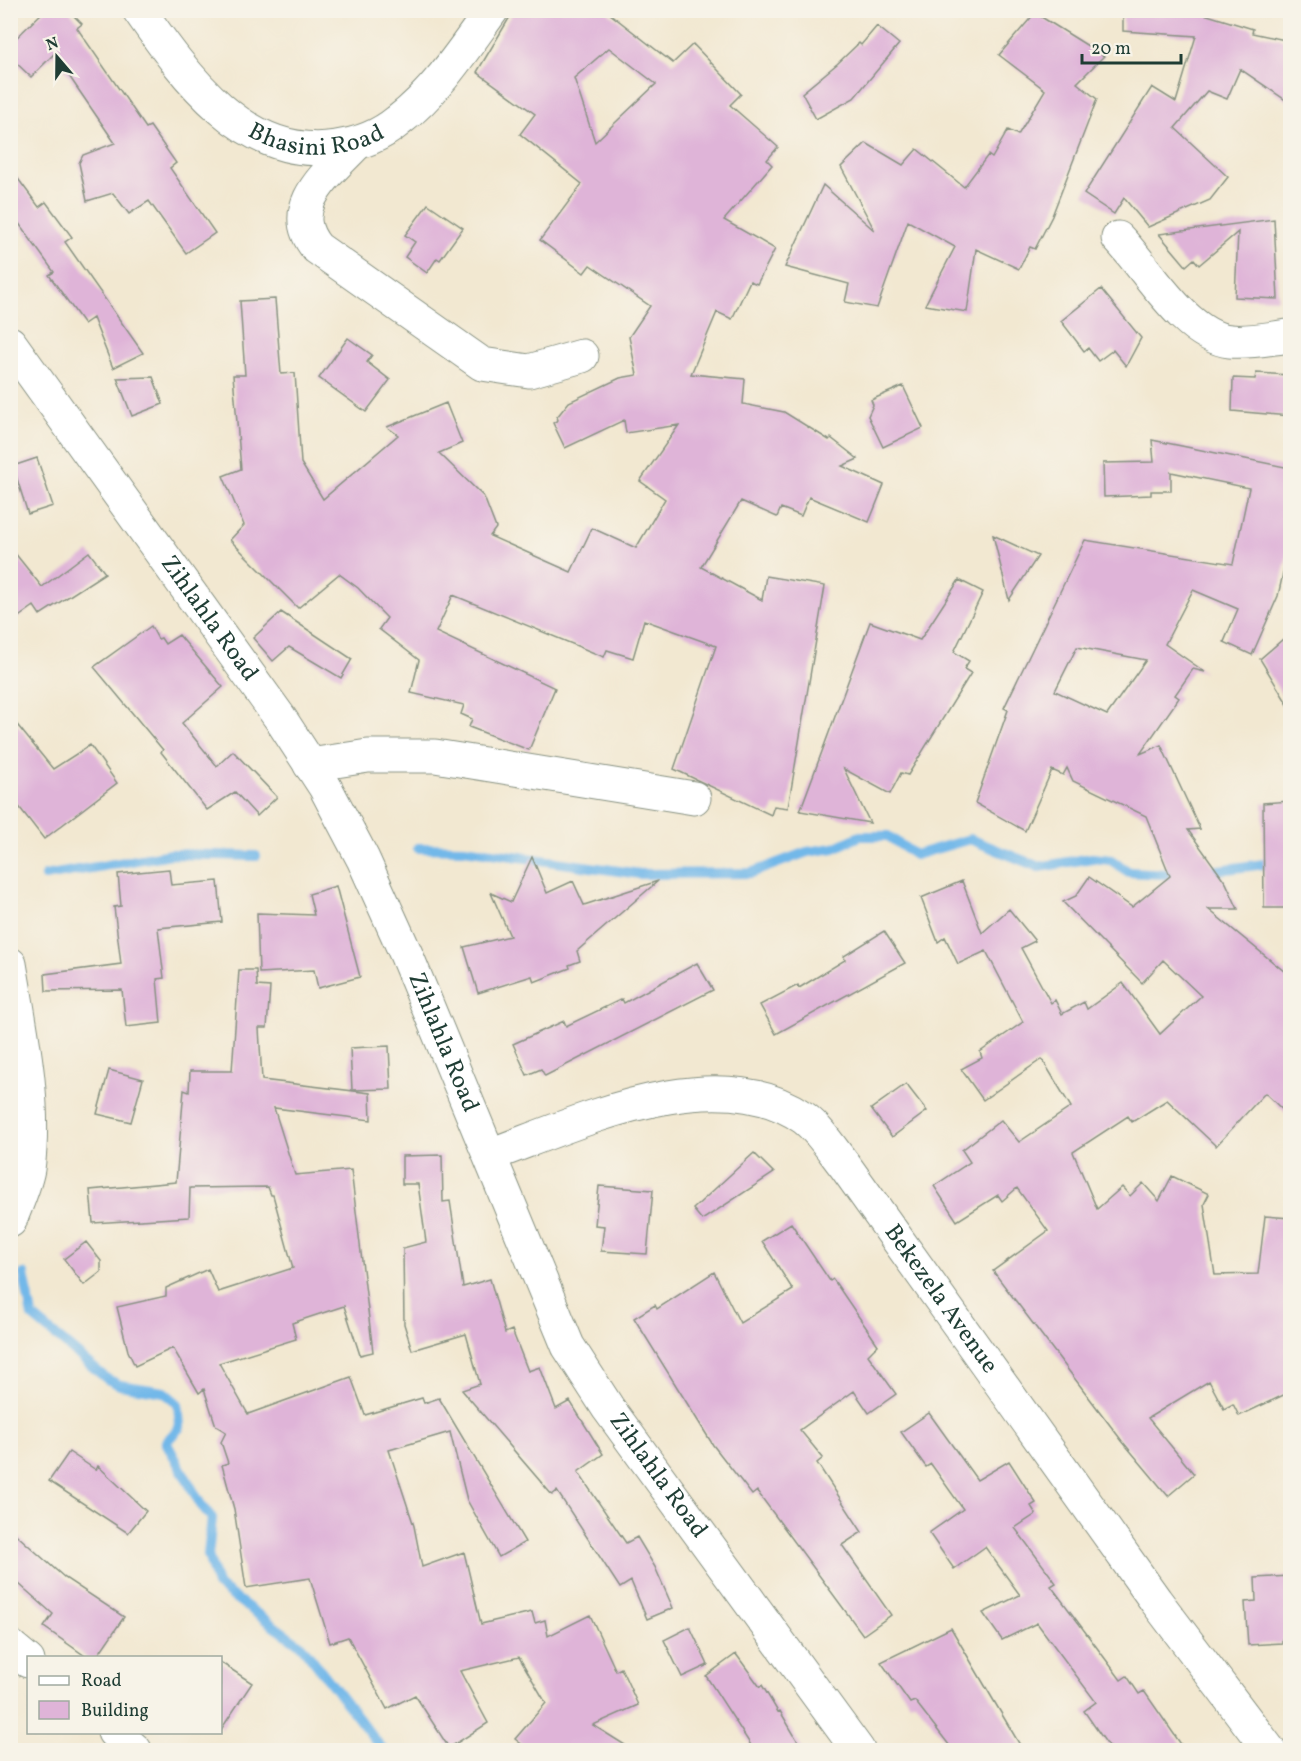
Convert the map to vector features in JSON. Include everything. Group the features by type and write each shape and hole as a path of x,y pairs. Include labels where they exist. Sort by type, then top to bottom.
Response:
{"street":[{"name":"Bhasini Road","path":"139,10 194,83 241,125 268,141 302,149 356,144 397,123 425,98 492,10"},
{"path":"356,144 312,191 305,207 307,232 317,248 482,364 529,370 582,356"},
{"path":"1118,238 1150,277 1202,330 1230,341 1290,336"},
{"name":"Zihlahla Road","path":"10,343 325,787 363,859 490,1155 568,1346 608,1408 858,1750"},
{"path":"310,765 368,756 435,756 694,798"},
{"path":"10,964 24,1048 30,1114 28,1170 10,1221"},
{"name":"Bekezela Avenue","path":"490,1155 622,1107 692,1094 741,1094 778,1104 805,1119 845,1166 1156,1601 1269,1750"},
{"path":"10,1646 27,1660"},
{"path":"116,1734 135,1750"}],"building":[{"path":"45,10 68,10 82,24 77,28 146,128 150,126 176,163 170,168 215,233 186,253 149,201 129,214 113,193 87,201 79,163 83,155 115,143 54,54 31,77 10,57 10,44"},
{"path":"514,10 605,10 673,63 693,44 741,94 730,105 778,147 767,160 772,165 724,220 775,249 757,284 750,281 732,319 717,312 691,374 745,379 743,404 784,412 829,440 831,438 858,459 842,466 884,485 869,522 809,497 801,516 781,508 777,517 741,501 701,567 762,600 766,576 825,586 788,808 774,806 771,815 674,769 716,646 644,620 633,658 607,650 604,657 453,595 436,632 555,688 529,750 469,727 472,719 461,714 464,705 411,693 419,660 379,629 387,618 358,588 339,574 298,608 230,540 244,525 223,476 241,469 233,375 245,375 240,301 275,299 281,374 295,373 301,463 323,499 398,435 387,427 446,403 462,443 439,453 484,497 496,528 490,536 571,572 592,528 636,548 665,499 640,481 679,425 626,433 624,420 565,448 553,423 558,420 557,417 569,402 620,378 637,375 629,337 650,306 590,265 584,273 540,240 582,184 520,134 535,114 477,72","holes":["609,48 656,84 595,142 574,78"]},
{"path":"1123,10 1191,10 1253,29 1252,33 1290,41 1290,103 1240,69 1227,99 1207,91 1175,128 1228,177 1210,200 1148,227 1124,198 1114,214 1084,194 1152,87 1176,102 1196,36 1123,31"},
{"path":"1035,13 1104,56 1077,83 1097,99 1052,216 1035,249 1030,247 1019,269 976,249 967,312 925,305 955,247 908,221 877,308 845,302 849,284 785,267 823,185 875,231 841,167 866,143 903,165 917,149 964,187 988,155 992,158 1008,130 1018,135 1045,90 999,55"},
{"path":"877,26 899,44 854,98 816,119 802,93 859,43 861,45"},
{"path":"10,168 39,207 46,202 72,237 65,242 143,353 113,368 93,318 84,324 49,275 54,272 10,211"},
{"path":"428,204 463,228 440,260 437,258 427,273 405,257 415,242 405,235"},
{"path":"1274,219 1278,299 1235,297 1238,232 1199,265 1194,259 1186,266 1159,234"},
{"path":"1101,289 1141,338 1126,366 1113,350 1098,361 1088,348 1084,351 1061,321"},
{"path":"348,338 372,355 367,362 390,380 366,412 319,378"},
{"path":"1256,373 1290,375 1290,416 1232,411 1233,378 1255,379"},
{"path":"153,377 163,404 132,416 117,378"},
{"path":"903,386 923,428 883,447 868,416 873,405 871,400"},
{"path":"1152,440 1290,468 1290,542 1278,596 1252,655 1224,642 1238,609 1193,590 1165,644 1205,672 1193,669 1175,695 1179,698 1140,754 1161,745 1200,829 1188,830 1226,883 1238,909 1208,909 1290,976 1290,1117 1265,1093 1216,1146 1167,1100 1132,1122 1128,1116 1073,1152 1097,1209 1122,1187 1130,1196 1143,1183 1159,1201 1172,1176 1209,1194 1204,1204 1215,1275 1258,1274 1265,1216 1290,1218 1290,1392 1239,1416 1233,1404 1224,1409 1209,1381 1148,1418 1194,1474 1168,1496 1122,1441 993,1271 1048,1231 1017,1188 1002,1201 998,1195 957,1221 934,1186 970,1162 962,1150 1001,1120 1019,1142 1071,1107 1042,1059 983,1100 961,1069 982,1058 980,1052 1023,1022 986,951 958,964 945,937 938,942 921,898 962,881 982,933 1009,909 1035,941 1021,948 1051,1003 1055,1000 1062,1014 1084,1002 1087,1009 1123,983 1160,1034 1201,996 1163,960 1142,983 1063,902 1076,896 1089,877 1132,907 1170,876 1146,816 1073,781 1067,768 1063,775 1052,770 1025,831 975,803 1008,710 1004,708 1085,540 1233,564 1249,488 1171,472 1171,491 1151,491 1151,495 1104,497 1103,463 1154,462","holes":["1077,647 1146,660 1107,715 1055,691"]},
{"path":"37,458 53,506 28,514 13,466"},
{"path":"993,535 1038,556 1009,600"},
{"path":"10,547 42,587 89,552 105,573 40,615 34,606 10,623"},
{"path":"959,580 983,592 954,652 969,661 964,669 971,673 908,775 901,773 890,794 844,769 870,823 800,811 870,622 920,640"},
{"path":"281,612 352,659 341,678 289,647 273,661 253,638"},
{"path":"151,626 158,639 161,638 165,644 179,635 223,687 182,723 217,766 233,751 277,797 257,816 235,792 207,810 161,752 163,750 94,667"},
{"path":"1290,633 1290,708 1260,659"},
{"path":"10,716 53,769 90,745 117,783 44,839 10,795"},
{"path":"1290,801 1290,908 1264,908 1263,803"},
{"path":"532,857 547,893 573,881 584,905 658,881 577,951 580,961 569,965 570,968 534,982 532,976 478,993 464,947 510,936 491,893 511,902"},
{"path":"169,869 171,885 218,881 222,922 158,928 164,978 157,979 161,1023 126,1027 122,990 46,991 45,974 121,964 114,907 121,906 118,874"},
{"path":"336,886 360,977 318,988 314,970 259,973 257,913 314,915 309,894"},
{"path":"884,931 905,963 776,1034 760,1005 798,985 799,988 845,960 844,956"},
{"path":"697,963 713,990 545,1076 541,1069 527,1075 513,1044 564,1021 566,1026 622,999 624,1003"},
{"path":"239,970 256,970 257,986 270,987 267,1028 259,1028 262,1080 370,1093 371,1120 274,1108 295,1175 351,1170 373,1352 360,1355 344,1306 292,1323 296,1339 219,1363 248,1414 351,1377 365,1415 422,1398 424,1403 439,1398 525,1542 499,1557 467,1500 450,1432 389,1450 414,1526 422,1567 464,1552 481,1624 532,1612 535,1623 545,1620 548,1636 590,1615 616,1671 621,1668 638,1705 593,1725 633,1750 529,1750 515,1739 546,1703 519,1657 460,1671 488,1723 449,1748 415,1695 387,1709 348,1637 330,1643 310,1578 246,1588 234,1509 222,1465 228,1463 221,1442 226,1432 216,1426 204,1389 199,1393 173,1348 135,1366 128,1351 117,1307 166,1296 166,1288 208,1269 218,1292 293,1268 273,1195 268,1187 190,1188 189,1217 93,1223 90,1190 176,1182 184,1090 189,1092 190,1071 232,1071"},
{"path":"389,1046 391,1089 352,1090 350,1048"},
{"path":"109,1070 143,1079 131,1122 97,1114"},
{"path":"906,1084 927,1111 892,1137 871,1109"},
{"path":"754,1153 774,1173 702,1220 693,1209"},
{"path":"442,1155 443,1202 450,1201 463,1287 490,1279 505,1333 512,1330 528,1371 540,1367 556,1409 570,1401 603,1454 578,1472 626,1543 637,1537 655,1567 673,1608 647,1619 631,1581 620,1588 557,1491 552,1495 462,1390 480,1384 466,1334 412,1350 404,1324 403,1248 426,1242 418,1184 402,1184 402,1156"},
{"path":"599,1186 653,1190 647,1254 601,1251 604,1226 595,1225"},
{"path":"791,1223 830,1281 833,1279 878,1345 868,1355 896,1394 869,1413 854,1391 800,1430 823,1458 817,1463 862,1532 842,1545 891,1615 863,1635 757,1491 752,1495 713,1445 634,1318 655,1305 657,1309 714,1272 740,1323 793,1290 762,1241"},
{"path":"86,1242 101,1261 101,1272 84,1285 64,1259"},
{"path":"929,1413 977,1480 1009,1461 1036,1503 1031,1506 1036,1514 1015,1528 1056,1583 1051,1586 1121,1680 1127,1676 1139,1694 1144,1691 1185,1750 1111,1750 1084,1711 1096,1702 1037,1623 1002,1640 983,1613 1020,1595 985,1547 954,1569 929,1533 963,1509 931,1464 926,1467 901,1432"},
{"path":"69,1452 96,1470 98,1466 146,1511 128,1533 49,1481"},
{"path":"10,1529 65,1578 124,1617 97,1656 85,1656 44,1627 53,1614 10,1576"},
{"path":"1290,1576 1290,1638 1282,1639 1282,1643 1248,1645 1245,1602 1256,1601 1255,1578"},
{"path":"690,1627 708,1665 682,1677 664,1640"},
{"path":"951,1628 1023,1750 953,1750 915,1701 910,1703 881,1662"},
{"path":"736,1654 760,1687 762,1685 803,1750 754,1750 706,1676"},
{"path":"222,1663 252,1683 222,1728"}],"waterway":[{"path":"418,848 464,849 640,874 751,873 807,852 834,848 860,836 888,836 915,855 970,839 1039,867 1092,858 1111,860 1129,872 1183,875"},
{"path":"45,876 171,854 256,856"},
{"path":"1204,872 1279,862 1290,863"},
{"path":"24,1274 32,1316 107,1379 120,1385 164,1392 178,1404 180,1427 166,1442 201,1505 212,1518 208,1555 217,1585 302,1646 383,1750"}]}
